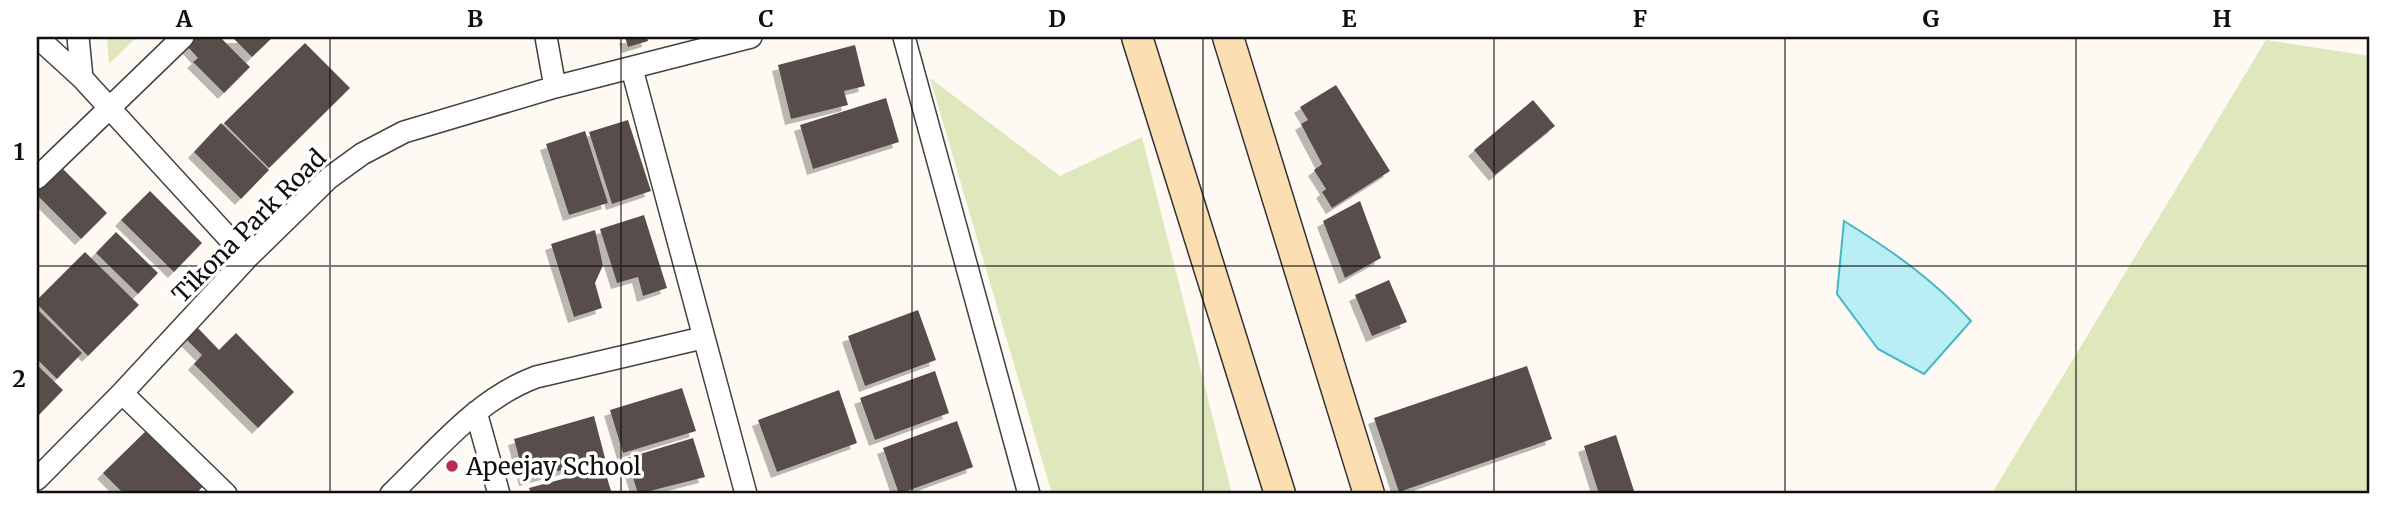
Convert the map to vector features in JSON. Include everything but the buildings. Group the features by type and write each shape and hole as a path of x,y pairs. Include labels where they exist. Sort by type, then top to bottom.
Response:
{"street":[{"path":"37,37 82,78 247,258"},
{"path":"78,37 82,78"},
{"path":"37,178 183,37"},
{"path":"546,37 555,87"},
{"name":"Tikona Park Road","path":"37,479 122,393 247,258 328,178 384,140 555,87 751,37"},
{"path":"904,37 1029,494"},
{"path":"1228,37 1369,494"},
{"path":"1136,39 1280,494"},
{"path":"632,69 746,494"},
{"path":"391,494 497,395 536,377 702,338"},
{"path":"122,393 226,494"},
{"path":"476,412 499,494"}],"green space":[{"path":"107,37 137,37 109,64"},
{"path":"2266,40 2369,56 2369,494 1996,494 1994,490"},
{"path":"930,78 1060,176 1142,137 1232,494 1052,494"}],"water":[{"path":"1844,221 1911,266 1971,321 1924,374 1878,349 1837,294"}],"place":[{"name":"Apeejay School","path":"452,466"}]}
